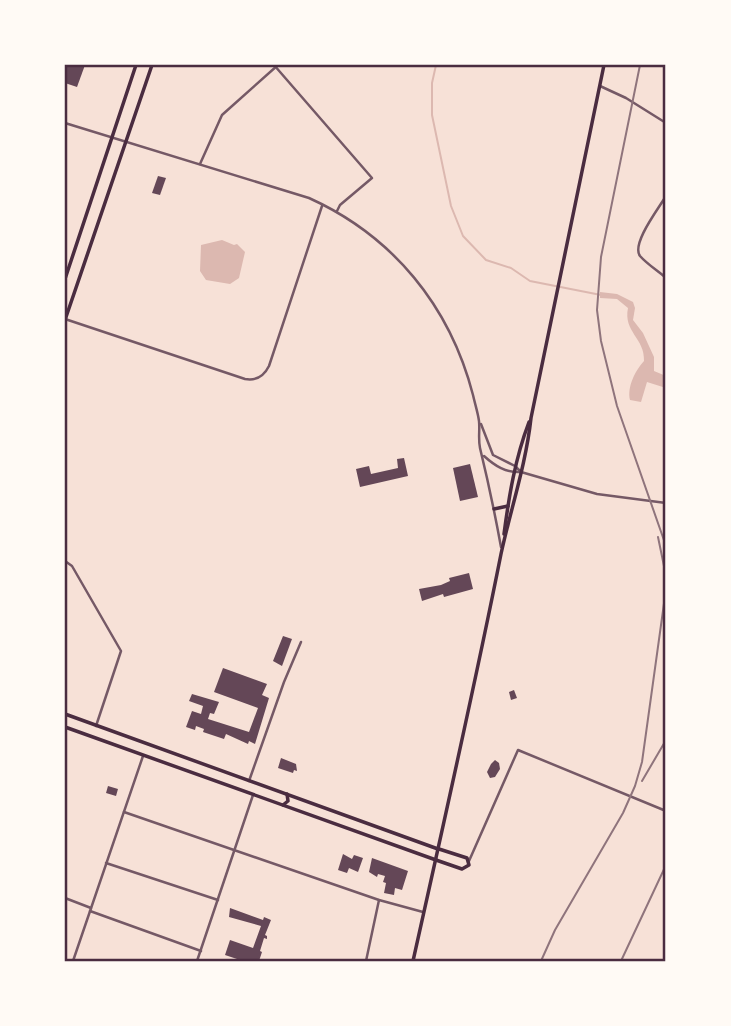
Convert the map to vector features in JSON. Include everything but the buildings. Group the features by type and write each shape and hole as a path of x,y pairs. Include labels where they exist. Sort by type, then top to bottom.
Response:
{"main road":[{"path":"65,279 136,65"},
{"path":"65,320 152,65"},
{"path":"413,961 521,472 604,65"},
{"path":"502,550 513,472 531,418"},
{"path":"494,509 508,506"},
{"path":"65,714 439,849 469,861 468,867 462,869 436,860 65,727"},
{"path":"111,743 115,733"},
{"path":"283,805 288,801 287,794"},
{"path":"319,818 318,812 324,807"}],"street":[{"path":"200,164 222,115 276,65 372,177 340,205 337,211"},
{"path":"600,86 626,98 666,123"},
{"path":"65,123 293,192 337,211 358,225 397,257 430,297 456,344 493,455 521,472"},
{"path":"666,196 641,237 638,249 640,256 666,278"},
{"path":"65,320 245,379 255,379 269,366 323,204"},
{"path":"480,422 480,444 502,550"},
{"path":"482,455 496,466 513,472 597,494 666,503"},
{"path":"65,561 72,566 121,651 96,726"},
{"path":"249,780 301,642"},
{"path":"469,861 518,750 666,811"},
{"path":"73,961 143,755"},
{"path":"197,961 253,795"},
{"path":"124,812 379,900 424,912"},
{"path":"106,863 218,900"},
{"path":"65,898 90,910 201,951"},
{"path":"366,961 379,900"}],"shaded area":[{"path":"222,240 237,244 245,252 239,278 230,284 206,280 200,271 201,245"},
{"path":"600,292 617,294 633,302 633,320 643,333 654,357 654,371 666,376 666,388 647,382 641,402 630,400 632,379 644,361 641,346 629,323 628,308 617,299 600,298"}],"waterway":[{"path":"436,65 432,83 432,115 451,206 463,236 486,260 511,268 530,281 601,295"}],"railway":[{"path":"640,65 601,257 597,310 601,341 617,406 666,546"},
{"path":"541,961 555,930 623,813 642,762 666,589 658,537"},
{"path":"642,781 666,740"},
{"path":"621,961 666,865"}]}
